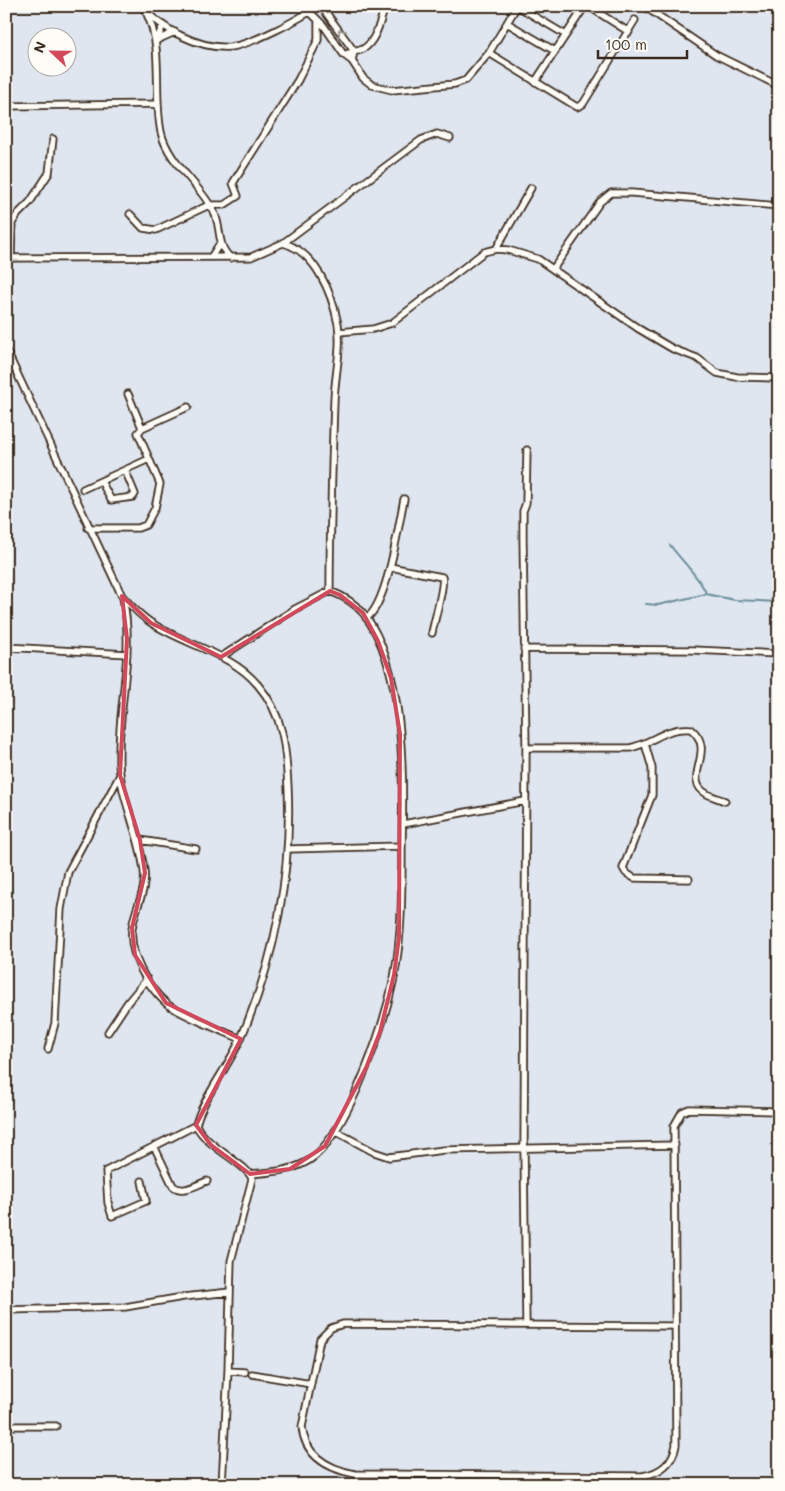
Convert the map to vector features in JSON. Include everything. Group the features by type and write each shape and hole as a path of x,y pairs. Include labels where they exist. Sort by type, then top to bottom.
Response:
{"street":[{"path":"141,6 162,25 175,32 214,45 237,46 319,6 354,51 352,61"},
{"path":"344,55 360,51 370,43 386,6"},
{"path":"310,12 344,55 352,61 358,72 372,85 392,90 462,83 471,76 489,53 517,6 527,9 566,35"},
{"path":"535,82 586,6 629,32"},
{"path":"644,6 716,55 779,86"},
{"path":"148,14 156,42 157,104 165,144 209,205 218,223 222,248 231,258"},
{"path":"489,53 572,106 581,106 635,20"},
{"path":"130,214 143,228 156,230 209,205 224,205 238,196 233,182 302,72 318,40 318,21"},
{"path":"507,23 555,52"},
{"path":"156,42 162,25"},
{"path":"156,42 175,32"},
{"path":"6,106 157,104"},
{"path":"53,139 47,177 12,223 9,258 251,257 283,242 421,140 437,134 450,138"},
{"path":"496,249 531,188"},
{"path":"553,269 594,208 611,194 632,193 779,206"},
{"path":"211,257 221,242"},
{"path":"283,242 298,248 321,276 333,306 339,332 334,398 330,591"},
{"path":"339,332 373,329 392,323 484,252 496,249 529,256 553,269 639,329 673,349 697,358 717,373 736,377 779,378"},
{"path":"6,350 88,528 122,596 127,623 127,654 119,754 120,775 140,840 144,884 132,935 135,956 147,979 171,1007 241,1039"},
{"path":"128,394 142,428"},
{"path":"88,528 138,528 146,525 155,508 160,484 150,459 137,435 142,428 188,407"},
{"path":"526,1325 524,1147 526,748 522,538 523,511 526,503 527,450"},
{"path":"83,489 150,459"},
{"path":"102,481 111,500 133,498 135,494 125,470"},
{"path":"366,618 376,610 390,567 404,499"},
{"path":"390,567 442,577 444,585 436,605 432,633"},
{"path":"196,1125 211,1144 250,1174 280,1171 305,1163 325,1146 335,1131 366,1068 388,1005 399,937 403,824 400,734 396,700 385,657 366,618 357,606 330,591"},
{"path":"221,657 294,610 330,591"},
{"path":"122,596 151,623 221,657 256,683 280,721 287,758 289,849 287,871 273,939 241,1039 202,1109 196,1125 106,1171 108,1202 112,1216 146,1201 142,1181"},
{"path":"6,657 7,647 127,654"},
{"path":"524,649 692,650 779,654"},
{"path":"526,748 630,748 645,744 672,729 691,729 699,737 702,747 696,776 698,785 707,794 725,801"},
{"path":"645,744 652,768 652,795 623,868 626,873 634,878 689,879"},
{"path":"48,1049 55,1023 61,909 68,872 120,775"},
{"path":"403,824 525,801"},
{"path":"140,840 196,849"},
{"path":"289,849 402,846"},
{"path":"108,1032 128,1002 147,979"},
{"path":"674,1326 344,1324 323,1333 310,1384 302,1427 303,1436 312,1453 336,1470 355,1474 649,1475 666,1465 675,1453 676,1445 674,1126 682,1112 689,1109 779,1111"},
{"path":"335,1131 374,1152 389,1157 432,1151 675,1144"},
{"path":"154,1146 173,1186 177,1189 182,1190 207,1181"},
{"path":"222,1485 231,1261 251,1185 250,1174"},
{"path":"6,1310 125,1307 230,1292"},
{"path":"228,1371 245,1372"},
{"path":"252,1374 310,1384"},
{"path":"6,1426 56,1426"}],"highlighted area":[{"path":"330,591 340,595 363,613 378,641 391,678 400,734 399,937 394,975 380,1032 366,1068 325,1146 290,1169 250,1174 211,1145 196,1125 241,1039 166,1003 135,955 132,928 145,873 140,840 120,775 127,639 122,596 151,623 221,657 318,596"}],"waterway":[{"path":"670,545 695,575 706,593"},
{"path":"646,604 658,605 706,594 735,600 779,602"}]}
